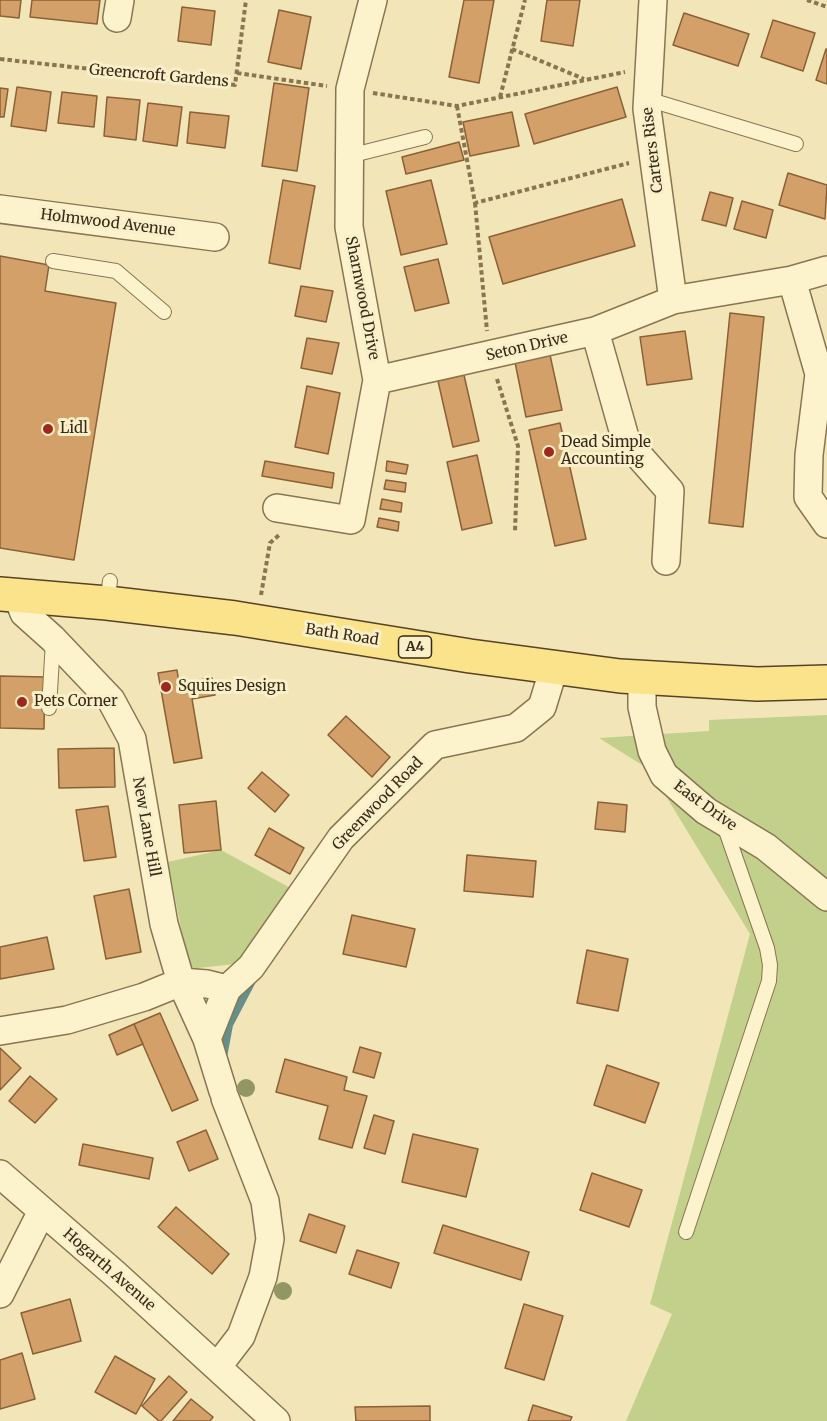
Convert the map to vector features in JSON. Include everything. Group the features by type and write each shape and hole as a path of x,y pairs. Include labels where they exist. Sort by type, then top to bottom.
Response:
{"main road":[{"name":"Bath Road","path":"9,595 108,592 235,618 554,668 642,678 757,684 827,682"}],"street":[{"name":"Sharnwood Drive","path":"290,510 351,520 377,380 349,226 350,90 373,0"},
{"name":"Carters Rise","path":"653,0 647,109 673,300"},
{"name":"Holmwood Avenue","path":"0,209 215,237"},
{"name":"Seton Drive","path":"377,380 595,331 673,300 792,280 827,270"},
{"path":"792,280 819,374 809,455 808,497 827,524"},
{"path":"595,331 626,441 670,491 666,561"},
{"name":"New Lane Hill","path":"9,595 111,700 132,739 164,924 181,982 207,1040 224,1094 265,1202 270,1239 262,1277 241,1336 218,1366"},
{"name":"Greenwood Road","path":"207,1040 227,989 251,967 341,838 435,745 516,728 542,707 554,668"},
{"name":"East Drive","path":"642,678 642,707 652,751 664,775 706,810 766,847 827,897"},
{"path":"0,1031 68,1020 144,997 181,982 207,984 227,989"},
{"name":"Hogarth Avenue","path":"0,1174 218,1366"},
{"path":"0,1294 42,1211"},
{"path":"218,1366 276,1421"}],"lane":[{"path":"647,99 796,144"},
{"path":"350,156 425,137"},
{"path":"53,261 116,271 164,312"},
{"path":"49,708 53,639"},
{"path":"686,1232 769,981 770,966 766,948 722,820"}],"path":[{"name":"Greencroft Gardens","path":"0,59 236,85 246,0"},
{"path":"501,97 525,0"},
{"path":"807,0 827,7"},
{"path":"512,49 586,80"},
{"path":"237,73 457,106 649,67"},
{"path":"457,106 476,203 489,355 518,446 515,531"},
{"path":"476,203 653,157"},
{"path":"259,604 270,543 290,510"}],"green space":[{"path":"827,715 827,1421 626,1421 672,1314 650,1304 750,934 650,770 599,738 709,731 709,720"},
{"path":"221,850 294,890 235,964 189,969 168,862"}],"building":[{"path":"0,0 21,0 19,18 0,16"},
{"path":"32,0 100,0 97,24 30,17"},
{"path":"464,0 494,0 479,83 449,77"},
{"path":"547,0 580,0 573,46 541,41"},
{"path":"182,7 215,11 211,45 178,41"},
{"path":"279,10 311,17 301,69 268,62"},
{"path":"684,13 749,34 738,66 673,45"},
{"path":"773,20 815,33 803,71 761,57"},
{"path":"827,49 827,84 816,80"},
{"path":"274,83 309,88 297,171 262,166"},
{"path":"17,87 51,92 46,131 11,126"},
{"path":"617,87 626,117 534,144 525,114"},
{"path":"0,88 8,89 4,117 0,117"},
{"path":"62,92 97,96 94,127 58,123"},
{"path":"107,97 140,100 136,140 104,136"},
{"path":"148,103 182,107 177,146 143,141"},
{"path":"190,112 229,116 225,148 187,143"},
{"path":"512,112 519,146 470,156 463,122"},
{"path":"459,142 464,160 406,174 402,157"},
{"path":"788,173 827,185 825,219 779,205"},
{"path":"283,180 315,186 300,269 269,263"},
{"path":"431,180 447,244 401,255 386,191"},
{"path":"710,192 733,198 726,226 702,220"},
{"path":"622,199 635,246 503,284 489,237"},
{"path":"742,201 773,210 766,238 734,229"},
{"name":"Lidl","path":"0,256 49,265 45,291 116,303 74,560 0,548"},
{"path":"438,259 449,303 415,311 404,267"},
{"path":"301,286 333,291 326,322 295,316"},
{"path":"730,313 764,317 743,527 709,523"},
{"path":"685,331 692,379 647,385 640,337"},
{"path":"307,338 339,343 332,374 301,368"},
{"path":"550,355 562,410 526,417 515,362"},
{"path":"464,375 479,441 453,447 438,381"},
{"path":"307,386 340,393 328,454 295,447"},
{"path":"560,423 586,539 555,546 529,430"},
{"path":"477,455 492,523 462,530 447,462"},
{"path":"265,461 334,473 332,488 262,476"},
{"path":"387,461 408,465 406,474 386,471"},
{"path":"386,480 406,483 405,492 384,489"},
{"path":"382,499 402,503 401,512 380,509"},
{"path":"379,518 399,522 398,531 377,527"},
{"path":"177,670 179,683 212,678 215,695 192,699 202,758 174,763 158,673"},
{"name":"Pets Corner","path":"0,676 45,677 44,729 0,728"},
{"path":"346,716 390,757 372,777 328,735"},
{"path":"114,748 115,787 59,788 58,749"},
{"path":"262,772 289,795 275,812 248,788"},
{"path":"216,801 221,850 184,853 179,805"},
{"path":"598,802 627,805 625,832 595,829"},
{"path":"108,806 116,857 84,861 76,810"},
{"path":"269,828 304,848 290,874 255,855"},
{"path":"467,855 536,861 533,897 464,891"},
{"path":"129,889 141,952 106,959 94,896"},
{"path":"352,915 415,929 406,967 343,954"},
{"path":"47,937 54,969 0,979 0,947"},
{"path":"587,950 628,959 618,1011 577,1003"},
{"path":"160,1013 198,1100 172,1111 134,1024"},
{"path":"134,1024 143,1044 117,1055 109,1035"},
{"path":"360,1047 381,1053 374,1078 353,1072"},
{"path":"0,1048 21,1068 0,1090"},
{"path":"285,1059 347,1077 344,1090 367,1096 352,1148 319,1139 328,1106 276,1092"},
{"path":"607,1065 659,1083 645,1123 594,1105"},
{"path":"30,1076 57,1099 35,1123 9,1101"},
{"path":"374,1115 394,1121 385,1154 364,1148"},
{"path":"206,1130 218,1159 189,1171 177,1142"},
{"path":"413,1134 478,1149 466,1197 402,1182"},
{"path":"83,1144 153,1158 149,1179 79,1165"},
{"path":"592,1173 642,1190 629,1227 580,1210"},
{"path":"176,1207 229,1254 212,1274 158,1227"},
{"path":"309,1214 345,1226 336,1253 300,1241"},
{"path":"443,1225 529,1252 521,1280 434,1253"},
{"path":"357,1250 399,1263 391,1288 349,1274"},
{"path":"70,1299 81,1341 33,1354 21,1313"},
{"path":"524,1304 563,1316 544,1380 505,1368"},
{"path":"22,1353 35,1399 0,1409 0,1360"},
{"path":"115,1356 155,1379 136,1414 95,1392"},
{"path":"169,1376 187,1392 159,1421 142,1406"},
{"path":"191,1399 213,1417 210,1421 173,1421"},
{"path":"533,1405 572,1417 570,1421 528,1421"},
{"path":"430,1406 430,1421 356,1421 355,1407"}],"waterway":[{"path":"223,1057 229,1025 251,983"}],"place":[{"name":"Lidl","path":"48,429"},
{"name":"Dead Simple Accounting","path":"549,452"},
{"name":"Squires Design","path":"166,687"},
{"name":"Pets Corner","path":"22,702"}]}
